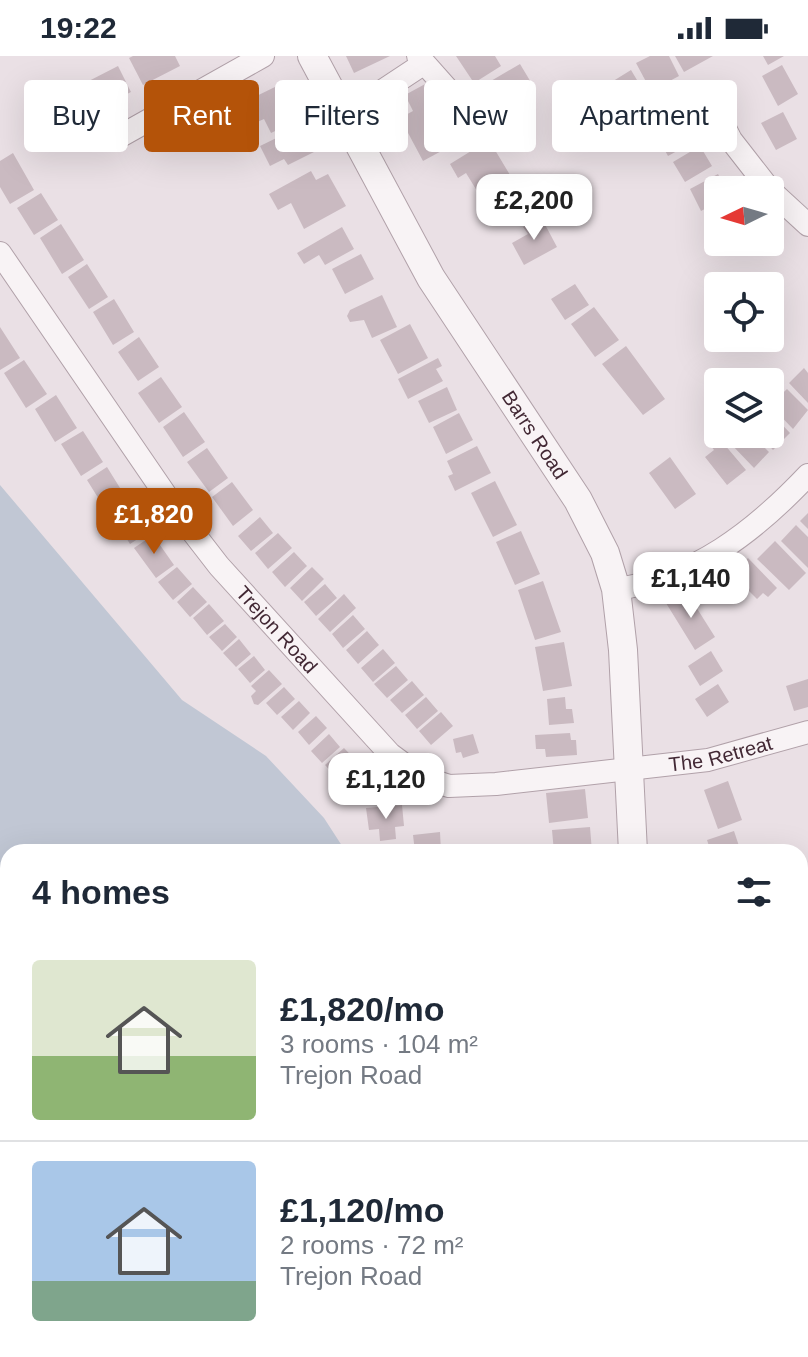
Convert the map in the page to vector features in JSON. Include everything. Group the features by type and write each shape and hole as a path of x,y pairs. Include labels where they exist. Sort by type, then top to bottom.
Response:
{"street":[{"path":"128,132 263,56"},
{"name":"Barrs Road","path":"312,56 324,80"},
{"path":"394,80 421,60 439,80"},
{"path":"737,148 759,176"},
{"name":"Barrs Road","path":"362,152 431,278 578,500 605,553 616,589 633,844"},
{"path":"784,203 808,225"},
{"name":"Trejon Road","path":"0,253 203,545 405,768 449,786 630,771"},
{"path":"616,589 648,585 712,556 745,535 808,475"},
{"name":"The Retreat","path":"630,771 708,760 808,732"}],"shaded area":[{"path":"0,485 182,700 266,756 324,818 341,844 0,844"}],"building":[{"path":"175,56 180,66 153,80 144,80 143,85 129,58"},
{"path":"346,56 390,56 354,73"},
{"path":"456,56 495,56 501,66 479,80 472,80"},
{"path":"650,56 669,56 679,76 672,80 645,80 636,63"},
{"path":"675,56 713,56 684,72"},
{"path":"763,56 784,56 768,65"},
{"path":"520,64 530,80 493,80"},
{"path":"782,65 798,94 778,106 762,76"},
{"path":"118,66 125,80 91,80"},
{"path":"631,70 637,80 615,80"},
{"path":"424,85 424,152 440,152 423,161 408,133 408,114 413,111 408,93"},
{"path":"275,87 275,131 271,133 264,119 259,121 259,95"},
{"path":"783,112 797,139 776,150 761,123"},
{"path":"275,139 275,152 314,152 288,165 284,159 270,166 260,146"},
{"path":"470,152 496,152 510,175 492,187 492,196 482,199 466,173 458,178 450,164"},
{"path":"690,152 704,152 712,166 685,182 673,162"},
{"path":"13,153 34,190 10,204 0,187 0,161"},
{"path":"311,171 316,180 328,174 346,206 304,229 291,203 278,210 269,194"},
{"path":"704,182 704,209 701,211 690,189"},
{"path":"41,193 58,220 34,235 17,208"},
{"path":"541,217 557,247 524,265 512,243 528,234 523,227"},
{"path":"61,224 84,260 62,274 40,238"},
{"path":"342,227 354,249 325,265 319,255 304,264 297,253"},
{"path":"361,254 374,279 345,294 332,269"},
{"path":"87,264 108,297 89,309 68,277"},
{"path":"575,284 589,305 565,320 551,299"},
{"path":"382,295 397,327 372,338 364,320 350,322 347,316 350,310"},
{"path":"114,299 134,332 113,345 93,312"},
{"path":"594,307 619,340 595,357 571,324"},
{"path":"410,324 428,358 398,374 380,340"},
{"path":"0,327 20,358 0,370"},
{"path":"139,337 159,367 138,381 118,352"},
{"path":"626,346 665,399 643,415 602,364"},
{"path":"438,358 442,366 436,369 443,381 408,399 398,379"},
{"path":"24,360 47,394 26,408 4,373"},
{"path":"804,368 808,373 808,403 789,383"},
{"path":"161,377 182,407 159,423 138,393"},
{"path":"447,387 457,410 429,423 418,401"},
{"path":"787,389 808,410 793,429 784,420 784,392"},
{"path":"56,395 77,428 55,442 35,409"},
{"path":"184,412 205,442 183,457 163,427"},
{"path":"459,413 473,440 446,454 433,427"},
{"path":"83,431 103,462 81,476 61,444"},
{"path":"477,446 491,473 455,491 448,476 453,474 447,461"},
{"path":"207,448 228,478 209,492 187,462"},
{"path":"712,448 727,448 746,470 727,485 705,457 714,450"},
{"path":"735,448 765,448 769,452 754,468"},
{"path":"670,457 696,494 675,509 649,473"},
{"path":"107,467 125,496 105,509 87,480"},
{"path":"495,481 517,525 493,537 471,493"},
{"path":"232,482 253,510 233,526 212,497"},
{"path":"129,499 150,531 130,544 110,512"},
{"path":"808,513 808,529 800,521"},
{"path":"260,517 273,533 251,551 238,536"},
{"path":"796,525 808,537 808,568 781,541"},
{"path":"521,531 540,574 515,585 496,542"},
{"path":"278,533 292,548 268,569 255,553"},
{"path":"153,535 174,565 156,578 134,548"},
{"path":"775,541 806,573 789,590 757,559"},
{"path":"294,552 307,566 285,587 272,572"},
{"path":"748,558 777,588 768,597 763,593 757,599 732,574"},
{"path":"177,567 192,584 173,600 158,582"},
{"path":"312,567 324,579 302,601 290,588"},
{"path":"543,581 561,632 535,640 518,590"},
{"path":"325,584 337,598 316,616 304,602"},
{"path":"193,587 207,602 190,617 177,602"},
{"path":"686,591 715,637 695,650 666,603"},
{"path":"344,594 356,608 330,632 318,619"},
{"path":"209,604 224,621 207,635 193,618"},
{"path":"353,615 365,629 343,648 332,634"},
{"path":"225,624 237,637 222,651 209,637"},
{"path":"367,631 379,645 358,664 346,650"},
{"path":"239,639 251,654 236,667 223,653"},
{"path":"564,642 572,686 543,691 535,647"},
{"path":"383,649 395,663 373,682 361,668"},
{"path":"711,651 723,671 700,686 688,666"},
{"path":"254,656 265,670 250,683 238,669"},
{"path":"396,666 408,680 387,698 374,684"},
{"path":"269,670 282,684 258,705 254,704 251,696 256,691 251,686"},
{"path":"808,679 808,707 794,711 786,686"},
{"path":"412,681 424,695 402,713 390,700"},
{"path":"718,684 729,702 707,717 695,699"},
{"path":"284,687 295,699 277,715 266,703"},
{"path":"426,697 438,711 417,729 405,715"},
{"path":"565,697 566,709 572,709 574,723 549,725 547,699"},
{"path":"299,701 310,713 293,730 281,717"},
{"path":"441,712 453,726 431,745 419,731"},
{"path":"316,716 327,728 309,745 298,732"},
{"path":"570,733 571,740 576,740 577,755 546,757 545,749 536,749 535,735"},
{"path":"329,734 340,747 322,763 311,751"},
{"path":"473,734 479,753 463,758 461,752 456,753 453,739"},
{"path":"344,748 366,771 347,788 325,765"},
{"path":"728,781 742,820 718,829 704,790"},
{"path":"585,789 588,818 549,823 546,793"},
{"path":"402,805 404,826 395,827 396,839 380,841 379,829 369,830 366,808"},
{"path":"590,827 591,844 553,844 552,830"},
{"path":"734,831 738,844 708,844 707,840"},
{"path":"440,832 441,844 414,844 413,835"}]}
